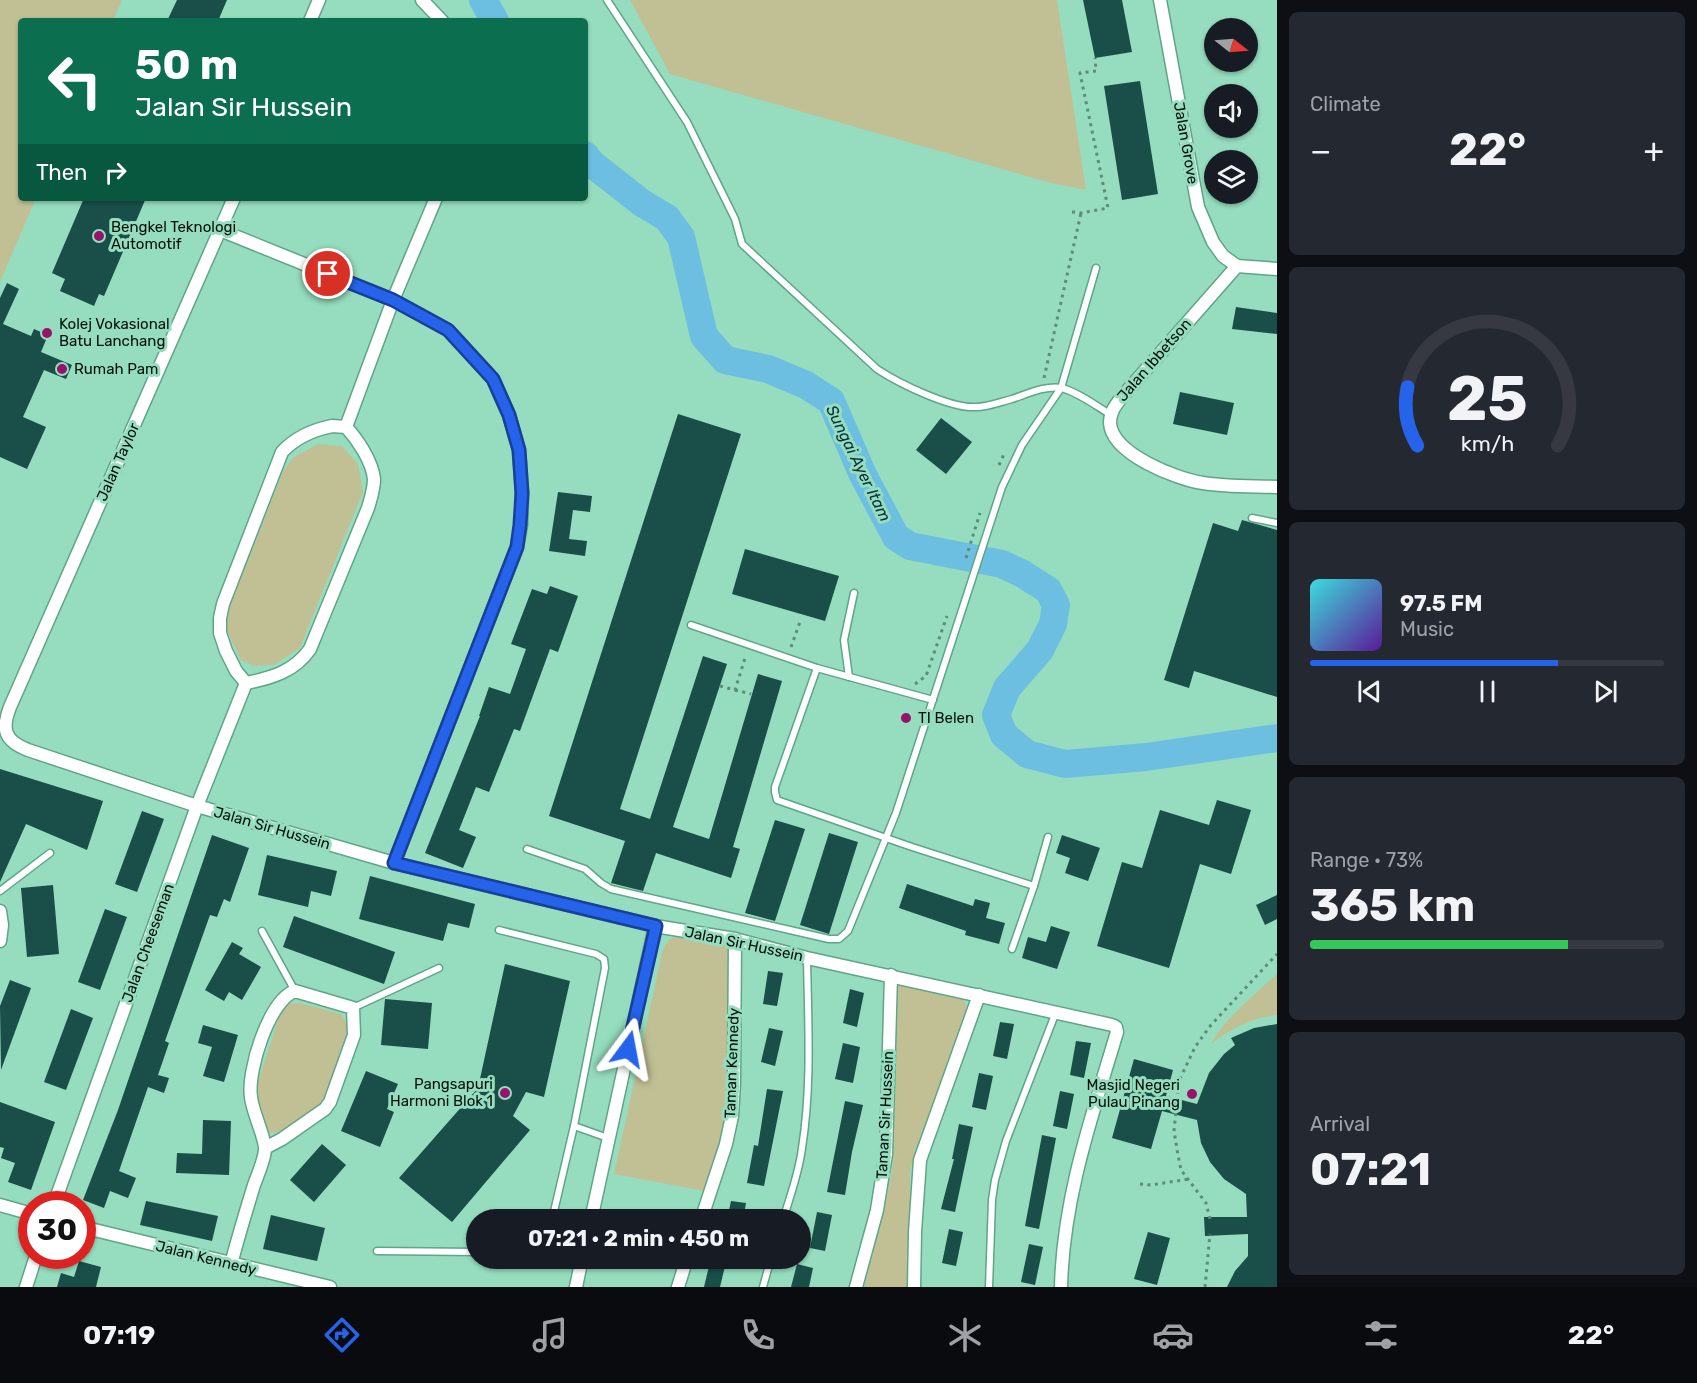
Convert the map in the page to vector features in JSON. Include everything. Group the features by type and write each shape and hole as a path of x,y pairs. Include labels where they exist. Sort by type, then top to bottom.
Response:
{"street":[{"path":"311,18 319,0"},
{"path":"422,0 439,18"},
{"name":"Jalan Grove","path":"1162,1 1198,207 1213,242 1223,256 1237,266"},
{"name":"Jalan Taylor","path":"5,728 10,707 233,201"},
{"path":"346,427 393,300 435,201"},
{"path":"220,230 393,300 448,330 493,379 509,415 519,450 522,493 517,547 394,863"},
{"path":"1237,266 1277,269"},
{"name":"Jalan Ibbetson","path":"1237,266 1113,408 1111,429 1124,447 1149,464 1173,476 1202,483 1277,487"},
{"path":"346,427 369,462 374,477 368,508 317,636 304,658 282,674 246,683 230,661 220,633 223,604 282,452 298,439 319,428 346,427"},
{"name":"Jalan Cheeseman","path":"59,1191 197,806 246,683"},
{"name":"Jalan Sir Hussein","path":"5,728 8,736 18,746 197,806 394,863 656,926 735,939 807,958 1056,1011 1116,1027 1117,1032 1074,1179 1063,1241 1061,1287"},
{"path":"0,911 2,925 0,941"},
{"path":"593,1209 656,926"},
{"name":"Taman Kennedy","path":"705,1209 723,1155 732,1116 735,939"},
{"name":"Taman Sir Hussein","path":"856,1287 877,1210 886,1154 891,975"},
{"path":"231,1264 265,1148 253,1109 250,1084 252,1071 273,1012 279,1003 295,991 353,1008 354,1035 330,1102 325,1109 265,1148"},
{"path":"914,1287 920,1160 979,995"},
{"path":"0,1205 18,1210"},
{"name":"Jalan Kennedy","path":"96,1230 330,1287"},
{"path":"26,1287 32,1269"},
{"path":"576,1287 580,1269"},
{"path":"678,1287 684,1269"}],"lane":[{"path":"607,0 687,122 735,219 742,244 877,369 887,376 960,406 990,405 1051,387 1073,392 1111,415"},
{"path":"527,849 585,869 611,889 829,939 839,939 848,932 896,813 986,534 1011,466 1022,445 1061,388 1096,268"},
{"path":"1252,518 1277,524"},
{"path":"849,677 844,640 854,593"},
{"path":"691,625 818,668 933,700"},
{"path":"818,668 775,787 777,800 1034,886"},
{"path":"1012,950 1048,837"},
{"path":"0,891 50,853"},
{"path":"499,930 600,955 605,963 574,1126 555,1209"},
{"path":"262,931 295,991"},
{"path":"786,1209 797,1176 806,1123 809,1069 807,958"},
{"path":"353,1008 439,968"},
{"path":"989,1287 994,1180 1006,1141 1056,1011"},
{"path":"574,1126 609,1138"},
{"path":"377,1251 466,1252"},
{"path":"763,1287 768,1269"}],"path":[{"path":"1072,212 1081,213 1108,208 1080,73 1096,71 1095,58"},
{"path":"1041,390 1081,213"},
{"path":"997,469 1006,450"},
{"path":"976,524 980,513"},
{"path":"790,652 801,619"},
{"path":"735,690 751,694"},
{"path":"1210,1219 1206,1203 1181,1170 1174,1131 1175,1098 1179,1081 1195,1047 1211,1025 1277,954"},
{"path":"1140,1184 1151,1185 1189,1179"},
{"path":"1205,1287 1210,1234"}],"green space":[{"path":"0,0 122,0 114,18 18,18 18,201 35,201 0,282"},
{"path":"630,0 1057,0 1086,190 1051,183 670,74"},
{"path":"318,444 342,446 358,464 363,492 300,648 274,665 253,666 240,659 226,628 228,611 284,469 294,457"},
{"path":"675,937 724,942 729,954 726,1107 720,1145 704,1191 614,1174 662,953 668,941"},
{"path":"1277,974 1277,1015 1242,1025 1211,1044 1232,1016"},
{"path":"901,984 960,996 967,1008 910,1171 910,1287 864,1287 893,1165 898,987"},
{"path":"300,1003 341,1014 348,1024 344,1043 330,1087 320,1103 288,1127 268,1133 264,1129 259,1111 256,1089 280,1013 288,1004"}],"building":[{"path":"177,0 227,0 219,18 168,18"},
{"path":"1083,0 1122,0 1132,52 1095,58"},
{"path":"1140,81 1158,194 1122,200 1104,86"},
{"name":"Bengkel Teknologi Automotif","path":"83,201 145,201 104,296 99,294 94,306 60,291 65,279 52,273"},
{"path":"7,283 19,289 3,324 31,336 34,329 48,335 41,352 72,365 66,379 44,370 23,417 46,427 27,469 0,457 0,298"},
{"path":"1236,307 1277,313 1277,334 1232,329"},
{"path":"1180,392 1234,403 1227,435 1173,424"},
{"path":"678,414 741,434 620,809 650,819 703,656 727,664 673,827 709,839 758,674 782,681 733,847 740,849 731,878 656,853 643,891 611,883 625,841 549,816"},
{"path":"941,418 972,442 946,474 916,450"},
{"path":"558,492 592,496 590,512 573,510 569,539 587,541 585,556 549,551"},
{"path":"1242,520 1277,530 1277,697 1194,671 1189,688 1164,680 1213,523 1238,531"},
{"path":"745,549 839,576 825,621 732,594"},
{"path":"550,586 578,596 558,652 550,649 520,731 514,729 489,792 476,787 459,830 476,837 463,868 425,853 480,716 489,687 510,694 526,649 511,644 532,589 547,594"},
{"path":"0,769 103,801 87,850 26,824 0,882"},
{"path":"1217,800 1251,810 1231,874 1200,864 1169,968 1097,946 1122,862 1142,868 1160,810 1209,825"},
{"path":"142,811 164,819 137,892 115,884"},
{"path":"775,820 805,829 775,921 745,913"},
{"path":"829,833 858,842 829,934 800,925"},
{"path":"212,835 249,848 230,902 224,899 217,917 210,915 165,1041 169,1043 158,1075 169,1078 164,1093 148,1087 119,1171 136,1178 128,1198 110,1191 104,1208 96,1205 96,1191 86,1191 118,1110"},
{"path":"1062,835 1100,848 1088,881 1065,873 1070,858 1056,853"},
{"path":"267,855 337,871 331,896 311,891 308,907 258,895"},
{"path":"370,876 475,904 469,928 448,923 443,941 359,919"},
{"path":"907,884 973,906 975,899 990,903 986,918 1005,923 999,944 965,935 966,931 899,908"},
{"path":"53,885 59,954 27,957 21,888"},
{"path":"1277,895 1277,919 1265,925 1256,905"},
{"path":"105,909 127,917 100,990 78,982"},
{"path":"294,916 395,952 384,984 283,947"},
{"path":"1051,926 1070,932 1057,969 1022,958 1028,937 1046,942"},
{"path":"232,942 243,948 239,954 261,967 242,1000 229,992 224,1001 205,990"},
{"name":"Pangsapuri Harmoni Blok 1","path":"505,964 570,981 544,1097 526,1092 513,1116 530,1130 452,1222 399,1178 478,1088"},
{"path":"768,971 783,973 777,1006 763,1004"},
{"path":"10,980 31,988 1,1070 0,1006"},
{"path":"850,989 864,993 857,1027 843,1023"},
{"path":"385,999 432,1003 428,1049 381,1045"},
{"path":"71,1009 93,1018 66,1090 44,1082"},
{"path":"1000,1022 1014,1024 1007,1059 993,1056"},
{"path":"1277,1024 1277,1287 1227,1287 1235,1271 1248,1256 1248,1234 1205,1236 1204,1217 1247,1217 1246,1194 1224,1179 1210,1162 1201,1143 1197,1120 1162,1111 1151,1149 1112,1138 1134,1059 1173,1070 1166,1096 1197,1104 1209,1073 1224,1054 1235,1045 1231,1038 1254,1028"},
{"path":"203,1025 238,1035 224,1082 203,1076 212,1047 198,1043"},
{"path":"769,1028 783,1031 775,1066 761,1062"},
{"path":"1076,1041 1091,1043 1084,1078 1070,1075"},
{"path":"843,1043 860,1047 853,1083 835,1079"},
{"path":"366,1071 398,1084 387,1109 394,1112 380,1147 341,1131"},
{"path":"979,1073 993,1076 986,1110 972,1107"},
{"path":"767,1089 783,1091 764,1186 747,1183 754,1145 758,1146"},
{"path":"1060,1091 1074,1094 1067,1129 1053,1126"},
{"path":"845,1101 863,1105 845,1195 827,1192"},
{"path":"0,1102 55,1122 31,1190 8,1182 15,1163 1,1158 4,1148 0,1147"},
{"path":"203,1120 231,1121 229,1175 176,1173 177,1153 202,1154"},
{"path":"959,1124 973,1127 955,1212 941,1209 954,1159 952,1159"},
{"path":"1042,1135 1056,1138 1039,1229 1025,1226"},
{"path":"322,1144 346,1165 314,1202 290,1180"},
{"path":"146,1201 218,1216 212,1241 140,1225"},
{"path":"731,1201 746,1203 745,1209 729,1209"},
{"path":"817,1212 832,1215 825,1251 811,1248"},
{"path":"271,1215 325,1228 317,1261 263,1249"},
{"path":"949,1229 963,1232 956,1266 942,1263"},
{"path":"1148,1232 1170,1238 1157,1285 1134,1279"},
{"path":"1029,1244 1043,1247 1035,1285 1021,1282"},
{"path":"101,1267 96,1287 57,1287 61,1273 74,1277 76,1269"},
{"path":"813,1268 809,1287 791,1287 796,1269"},
{"path":"708,1269 724,1269 720,1287 704,1287"}],"waterway":[{"name":"Sungai Ayer Itam","path":"483,0 493,18"},
{"name":"Sungai Ayer Itam","path":"588,159 642,203 667,218 681,237 704,336 725,360 768,369 806,385 831,401 863,475 896,537 910,546 1002,564 1048,590 1056,605 1053,624 1040,650 1007,688 996,715 1004,735 1027,754 1065,764 1146,757 1277,738"}],"place":[{"name":"Bengkel Teknologi Automotif","path":"99,236"},
{"name":"Kolej Vokasional Batu Lanchang","path":"47,333"},
{"name":"Rumah Pam","path":"62,369"},
{"name":"TI Belen","path":"906,718"},
{"name":"Pangsapuri Harmoni Blok 1","path":"505,1093"},
{"name":"Masjid Negeri Pulau Pinang","path":"1192,1094"}],"route":[{"path":"328,274 393,300 448,330 493,379 509,415 519,450 522,493 517,547 394,863 656,926 628,1049"}]}
